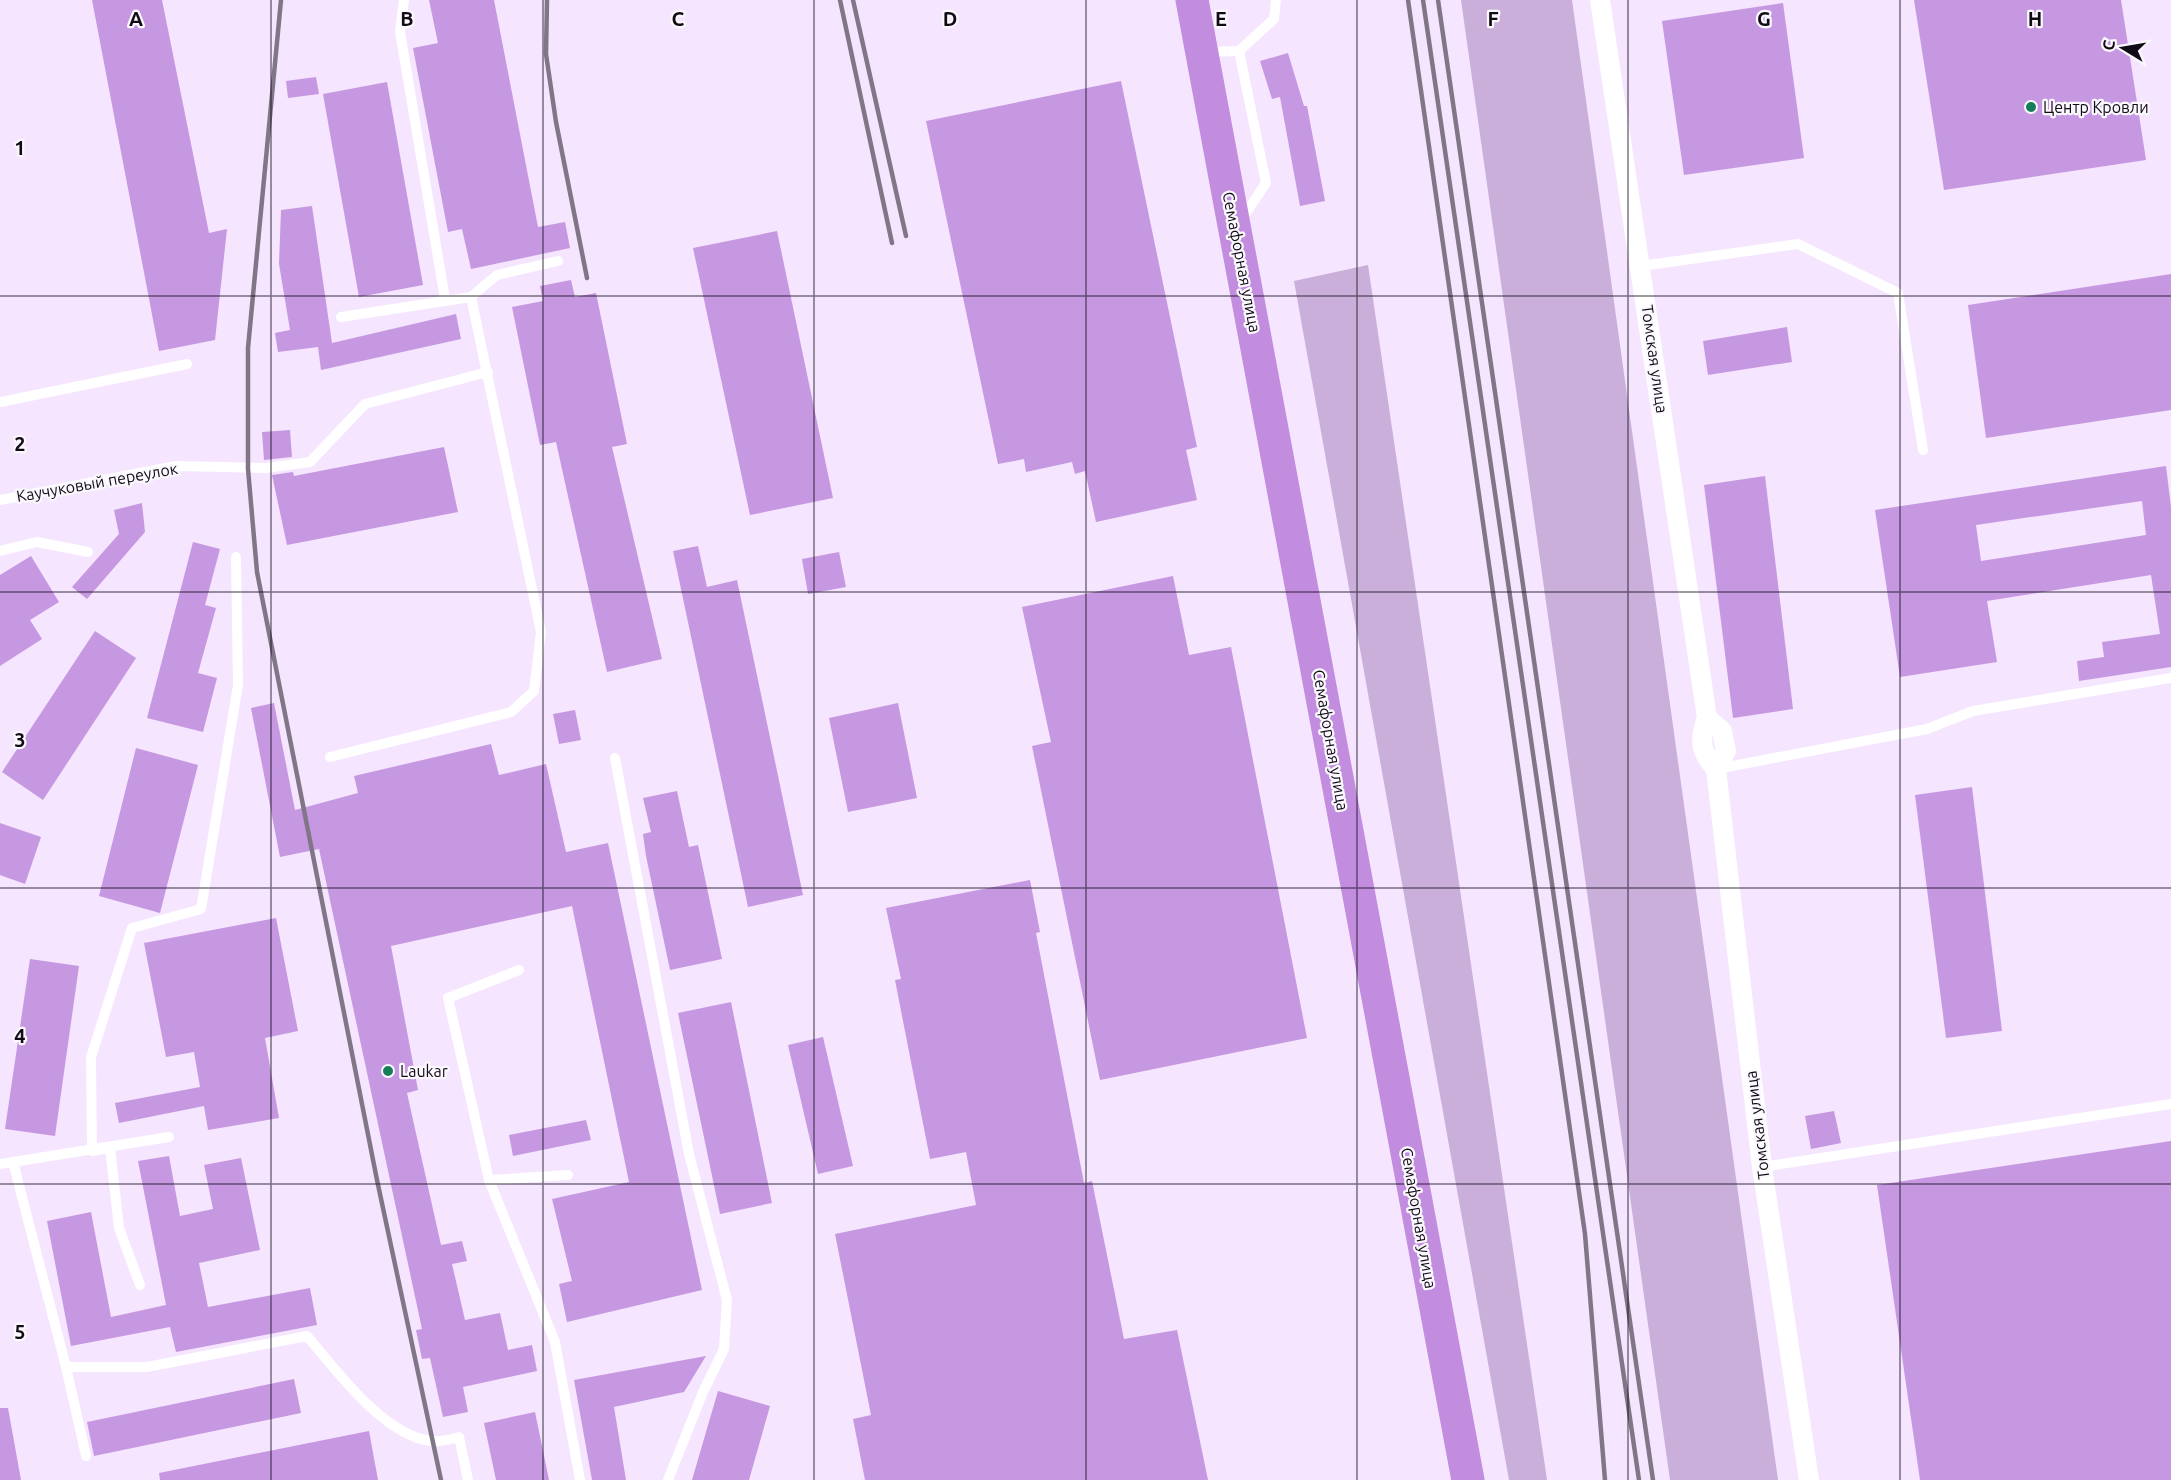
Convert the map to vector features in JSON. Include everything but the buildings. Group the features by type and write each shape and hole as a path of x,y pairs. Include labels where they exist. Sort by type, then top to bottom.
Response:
{"highway":[{"name":"Семафорная улица","path":"1192,0 1468,1480"}],"street":[{"name":"Томская улица","path":"1600,0 1707,718 1722,731 1726,751 1716,769 1762,1167 1809,1480"}],"lane":[{"path":"404,0 400,32 445,299"},
{"path":"1202,52 1239,51 1274,19 1276,0"},
{"path":"1236,228 1266,183 1239,51"},
{"path":"1641,266 1798,244 1898,293 1923,450"},
{"path":"341,317 445,299 471,297 496,275 558,261"},
{"path":"330,757 511,712 534,691 541,632 471,297"},
{"path":"0,402 186,364"},
{"name":"Каучуковый переулок","path":"0,500 176,466 266,468 310,462 365,404 488,372"},
{"path":"0,550 37,542 88,552"},
{"path":"92,1151 91,1057 132,928 201,909 237,685 236,557"},
{"path":"1716,769 1927,729 1973,711 2171,678"},
{"path":"615,758 689,1154 727,1300 724,1349 703,1392 668,1480"},
{"path":"519,970 447,998 489,1180 555,1342 580,1480"},
{"path":"1762,1167 2171,1104"},
{"path":"0,1164 169,1137"},
{"path":"110,1148 119,1228 140,1285"},
{"path":"13,1162 66,1367 86,1456"},
{"path":"489,1180 568,1175"},
{"path":"66,1367 147,1367 307,1336 368,1407 413,1437 433,1441 459,1437 468,1480"}],"shaded area":[{"path":"1461,0 1572,0 1778,1480 1670,1480"},
{"path":"1368,265 1547,1480 1509,1480 1294,281"}],"railway":[{"path":"281,0 248,348 248,469 257,572 377,1180 441,1480"},
{"path":"547,0 546,54 556,122 587,278"},
{"path":"840,0 892,243"},
{"path":"853,0 906,236"},
{"path":"1408,0 1585,1234 1605,1480"},
{"path":"1423,0 1639,1480"},
{"path":"1438,0 1653,1480"}],"place":[{"name":"Центр Кровли","path":"2031,107"},
{"name":"Laukar","path":"388,1071"}]}
